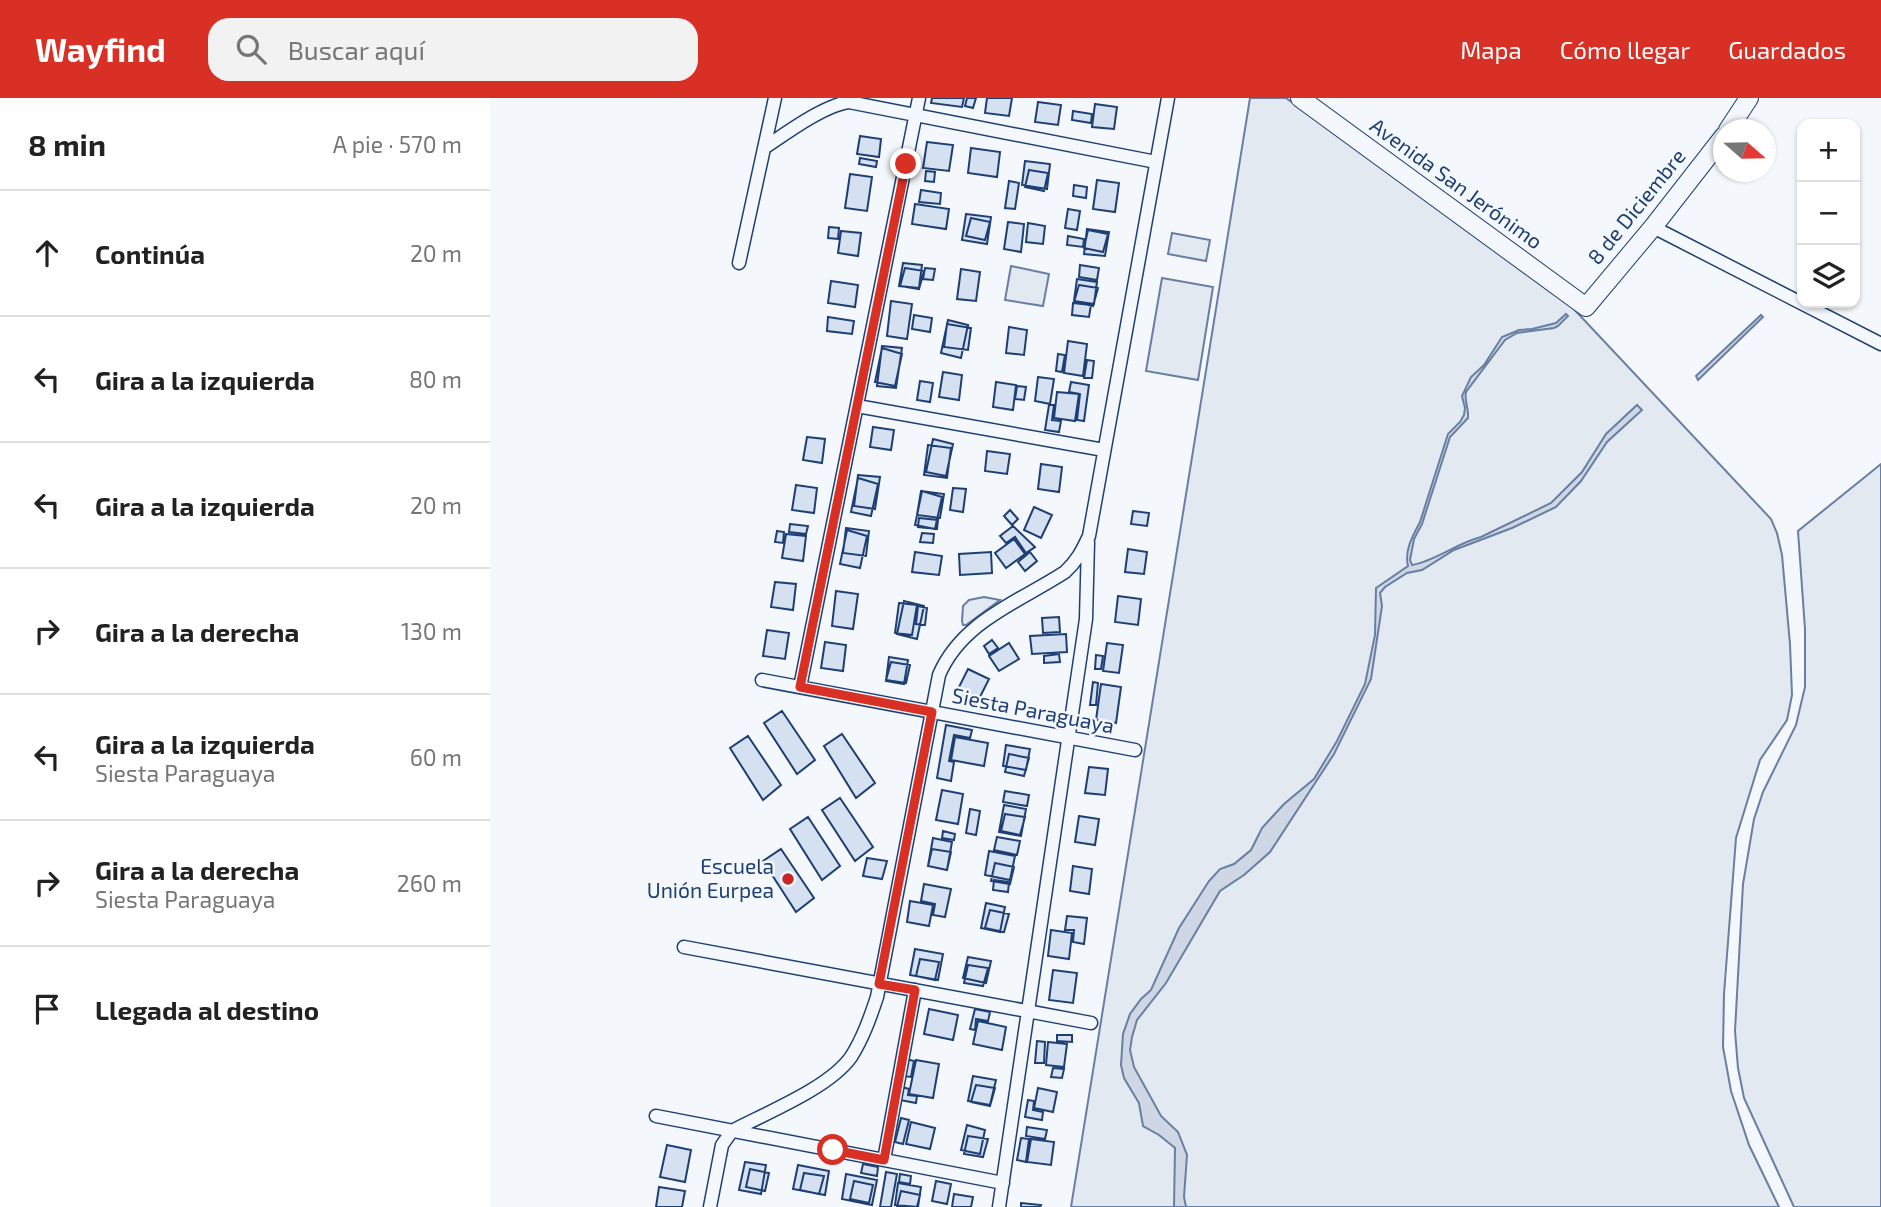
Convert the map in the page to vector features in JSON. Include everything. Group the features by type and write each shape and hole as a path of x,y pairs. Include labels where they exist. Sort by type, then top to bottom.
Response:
{"street":[{"path":"739,263 775,98"},
{"path":"800,687 919,98"},
{"path":"999,1207 1086,619 1088,536 1168,98"},
{"name":"Avenida San Jerónimo","path":"1300,98 1586,307"},
{"path":"1735,119 1749,98"},
{"path":"764,148 840,103 849,102 1156,162"},
{"name":"8 de Diciembre","path":"1586,307 1713,150"},
{"path":"1653,227 1881,344"},
{"path":"857,406 1104,450"},
{"path":"710,1207 722,1145 732,1131 808,1092 849,1059 866,1031 879,984 939,675 954,648 975,627 1065,572 1075,563 1088,536"},
{"name":"Siesta Paraguaya","path":"762,680 1135,750"},
{"path":"684,947 1091,1023"},
{"path":"884,1160 915,990"},
{"path":"656,1116 1003,1183"}],"shaded area":[{"path":"1250,98 1286,98 1571,306 1771,519 1782,555 1792,695 1787,720 1760,760 1736,838 1724,994 1723,1047 1731,1091 1749,1145 1779,1207 1071,1207"},
{"path":"1172,233 1210,240 1206,261 1168,254"},
{"path":"1011,266 1049,274 1043,306 1005,300"},
{"path":"1162,278 1213,287 1198,380 1146,371"},
{"path":"1566,314 1568,316 1554,328 1517,333 1505,340 1466,392 1468,418 1450,437 1422,524 1414,539 1410,560 1412,565 1481,537 1551,503 1582,472 1606,434 1637,405 1642,410 1607,442 1581,481 1556,507 1512,528 1454,550 1422,570 1407,573 1380,593 1382,606 1371,679 1334,754 1270,852 1244,875 1220,891 1166,983 1137,1020 1130,1050 1134,1067 1161,1116 1178,1132 1187,1155 1184,1197 1186,1207 1174,1207 1175,1148 1143,1126 1139,1103 1124,1078 1121,1065 1123,1034 1130,1014 1151,990 1179,928 1209,881 1220,869 1234,864 1251,850 1262,828 1284,804 1314,779 1337,741 1365,684 1375,635 1376,588 1408,566 1410,543 1420,522 1448,434 1464,415 1462,396 1471,377 1484,365 1502,337 1519,330 1556,323"},
{"path":"1761,315 1763,317 1698,380 1696,376"},
{"path":"1881,464 1881,1207 1794,1207 1744,1098 1738,1068 1735,1031 1743,884 1754,819 1763,792 1796,725 1805,687 1805,629 1798,531"},
{"path":"984,597 1000,600 963,625 963,606 969,600"}],"building":[{"path":"932,98 964,98 962,107 931,103"},
{"path":"967,98 976,98 973,108 965,106"},
{"path":"987,98 1012,98 1009,116 985,113"},
{"path":"1038,102 1061,105 1058,125 1035,122"},
{"path":"1095,104 1117,107 1114,129 1092,127"},
{"path":"1073,111 1092,114 1091,123 1072,120"},
{"path":"860,136 881,139 879,157 857,154"},
{"path":"927,142 953,145 949,171 923,168"},
{"path":"971,148 1000,152 997,177 968,173"},
{"path":"860,158 877,161 876,167 859,164"},
{"path":"1025,161 1050,164 1047,189 1022,185"},
{"path":"1029,170 1048,173 1044,191 1025,187"},
{"path":"926,171 935,172 934,182 925,181"},
{"path":"850,174 872,177 867,211 845,208"},
{"path":"1097,180 1119,183 1115,212 1093,209"},
{"path":"1009,181 1019,183 1015,209 1005,208"},
{"path":"1074,185 1087,187 1086,198 1073,196"},
{"path":"921,190 941,193 940,204 919,202"},
{"path":"915,204 949,209 946,229 912,224"},
{"path":"1068,209 1080,211 1077,230 1065,228"},
{"path":"966,214 991,217 987,244 962,240"},
{"path":"971,218 990,222 985,240 966,236"},
{"path":"1008,222 1024,224 1021,252 1004,249"},
{"path":"1028,223 1045,226 1043,244 1026,242"},
{"path":"829,227 839,228 838,239 828,238"},
{"path":"1087,229 1109,232 1105,256 1084,254"},
{"path":"1088,230 1108,234 1103,252 1084,248"},
{"path":"841,231 861,233 858,256 838,253"},
{"path":"1068,236 1084,239 1083,247 1067,245"},
{"path":"903,263 922,265 919,288 899,286"},
{"path":"1080,265 1099,268 1097,280 1079,277"},
{"path":"905,268 924,271 919,289 900,286"},
{"path":"925,268 935,269 933,280 923,279"},
{"path":"961,269 980,272 976,301 957,299"},
{"path":"1077,279 1097,282 1094,304 1074,301"},
{"path":"831,281 858,285 855,307 828,303"},
{"path":"1079,285 1098,288 1093,306 1074,302"},
{"path":"891,301 912,304 907,339 887,336"},
{"path":"1073,303 1091,305 1089,317 1072,315"},
{"path":"914,315 932,318 930,332 912,329"},
{"path":"828,317 854,321 852,334 827,331"},
{"path":"948,320 968,325 961,358 941,353"},
{"path":"947,324 971,328 968,350 944,347"},
{"path":"1009,327 1027,330 1024,355 1006,353"},
{"path":"1068,341 1087,344 1083,376 1064,373"},
{"path":"882,346 902,348 896,388 877,386"},
{"path":"882,348 902,354 895,386 875,382"},
{"path":"1058,354 1065,355 1062,372 1056,371"},
{"path":"1087,360 1094,361 1092,378 1084,378"},
{"path":"943,372 962,375 959,400 939,397"},
{"path":"1038,377 1054,379 1050,404 1035,401"},
{"path":"920,381 933,383 930,402 917,400"},
{"path":"996,382 1016,385 1013,410 993,407"},
{"path":"1071,382 1089,385 1084,421 1077,420 1080,394 1069,392"},
{"path":"1017,386 1026,387 1024,400 1015,399"},
{"path":"1057,392 1079,394 1075,421 1054,418"},
{"path":"1049,405 1054,405 1052,420 1061,421 1059,432 1045,430"},
{"path":"873,427 894,430 891,450 870,447"},
{"path":"807,437 825,439 822,463 803,460"},
{"path":"933,439 953,444 946,476 926,472"},
{"path":"928,445 951,448 947,478 924,475"},
{"path":"987,451 1010,454 1007,474 985,471"},
{"path":"1041,464 1062,467 1059,492 1038,489"},
{"path":"858,475 880,477 875,509 854,506"},
{"path":"858,478 878,484 871,516 851,512"},
{"path":"796,485 817,488 814,513 792,510"},
{"path":"953,488 966,489 963,512 950,510"},
{"path":"921,491 944,494 940,518 917,515"},
{"path":"922,491 942,497 935,529 915,525"},
{"path":"1034,507 1052,515 1041,538 1024,530"},
{"path":"1010,510 1018,519 1012,525 1004,516"},
{"path":"1133,511 1149,513 1147,526 1131,524"},
{"path":"919,518 938,520 937,529 918,527"},
{"path":"790,524 808,526 806,534 789,532"},
{"path":"1013,526 1035,547 1026,553 1015,537 1006,543 1000,536"},
{"path":"846,528 869,531 866,556 843,553"},
{"path":"847,530 867,536 860,568 840,564"},
{"path":"777,531 784,532 783,543 775,542"},
{"path":"922,533 934,534 933,543 920,542"},
{"path":"786,534 806,536 803,561 782,558"},
{"path":"1014,539 1025,554 1006,568 995,553"},
{"path":"1128,549 1147,552 1144,574 1125,572"},
{"path":"915,552 942,556 939,575 912,572"},
{"path":"991,552 992,573 960,575 959,554"},
{"path":"1030,552 1037,561 1025,571 1018,562"},
{"path":"775,582 796,584 793,610 771,607"},
{"path":"836,591 858,594 853,629 832,626"},
{"path":"1118,596 1141,599 1138,625 1115,622"},
{"path":"904,601 924,606 917,639 897,634"},
{"path":"899,603 917,605 912,635 895,633"},
{"path":"918,606 927,608 925,625 916,624"},
{"path":"1059,617 1060,632 1043,633 1042,618"},
{"path":"767,630 789,633 785,659 763,656"},
{"path":"1066,634 1067,652 1032,654 1030,636"},
{"path":"992,640 998,648 989,654 984,646"},
{"path":"825,642 846,645 843,671 821,668"},
{"path":"1009,643 1019,659 999,671 989,656"},
{"path":"1107,643 1123,645 1119,673 1103,671"},
{"path":"1059,654 1060,662 1044,663 1044,656"},
{"path":"1096,655 1103,656 1101,669 1095,669"},
{"path":"889,657 908,660 904,684 886,681"},
{"path":"891,662 910,665 906,683 886,680"},
{"path":"968,669 989,679 977,703 956,693"},
{"path":"1093,682 1098,683 1096,705 1090,705"},
{"path":"1101,684 1121,687 1116,723 1096,720"},
{"path":"782,711 815,760 797,774 764,723"},
{"path":"946,725 972,730 970,738 954,735 949,761 954,762 951,781 937,778"},
{"path":"842,734 875,783 856,798 824,746"},
{"name":"Escuela Unión Eurpea","path":"748,736 781,785 763,800 730,748"},
{"path":"955,737 988,743 984,766 951,760"},
{"path":"1006,745 1030,749 1026,770 1003,766"},
{"path":"1009,754 1029,758 1024,776 1005,772"},
{"path":"1089,767 1108,769 1105,795 1085,793"},
{"path":"942,790 963,794 958,824 936,820"},
{"path":"1005,791 1029,795 1027,806 1003,802"},
{"path":"840,798 873,847 855,861 822,810"},
{"path":"1004,805 1026,809 1021,836 999,832"},
{"path":"970,809 980,811 976,835 966,833"},
{"path":"1005,814 1025,817 1020,835 1001,831"},
{"path":"1079,816 1099,819 1095,845 1075,842"},
{"name":"Escuela Unión Eurpea","path":"808,817 840,866 822,880 790,829"},
{"path":"943,831 955,834 954,840 942,838"},
{"path":"997,837 1020,841 1017,855 994,850"},
{"path":"933,838 952,842 947,870 928,866"},
{"name":"Escuela Unión Eurpea","path":"781,849 814,898 796,912 763,861"},
{"path":"932,849 951,852 947,870 928,866"},
{"path":"989,851 1015,856 1010,880 985,875"},
{"path":"867,858 887,861 882,879 863,876"},
{"path":"995,863 1014,867 1010,884 991,881"},
{"path":"1073,866 1092,869 1089,894 1070,891"},
{"path":"994,880 1009,882 1008,892 993,890"},
{"path":"924,884 951,889 945,917 933,915 935,904 921,901"},
{"path":"910,901 933,905 929,926 907,922"},
{"path":"986,903 1005,907 1000,932 981,928"},
{"path":"990,910 1009,914 1004,932 985,928"},
{"path":"1067,916 1087,918 1084,944 1073,942 1074,930 1065,930"},
{"path":"1051,930 1072,933 1069,959 1048,956"},
{"path":"915,949 943,954 938,980 910,975"},
{"path":"968,957 991,961 986,983 963,978"},
{"path":"920,959 939,962 935,980 916,976"},
{"path":"968,965 988,968 983,986 964,983"},
{"path":"1053,970 1077,973 1073,1003 1049,1000"},
{"path":"929,1009 958,1015 953,1040 924,1034"},
{"path":"975,1009 990,1012 988,1021 976,1019 975,1030 970,1029"},
{"path":"978,1021 1006,1027 1002,1050 973,1044"},
{"path":"1057,1035 1072,1035 1072,1042 1057,1041"},
{"path":"1037,1041 1045,1042 1044,1063 1035,1063"},
{"path":"1048,1042 1067,1044 1064,1067 1046,1065"},
{"path":"906,1059 914,1061 911,1077 903,1076"},
{"path":"916,1060 939,1064 933,1098 909,1094"},
{"path":"1053,1068 1064,1069 1062,1078 1051,1077"},
{"path":"973,1076 996,1080 990,1105 968,1101"},
{"path":"976,1085 995,1088 990,1106 971,1102"},
{"path":"902,1087 909,1089 908,1095 917,1096 916,1103 900,1100"},
{"path":"1038,1088 1057,1092 1053,1112 1034,1108"},
{"path":"1028,1100 1034,1101 1033,1110 1043,1112 1042,1120 1025,1117"},
{"path":"901,1118 909,1120 903,1144 895,1142"},
{"path":"911,1122 935,1128 930,1149 906,1144"},
{"path":"967,1125 985,1130 980,1154 961,1150"},
{"path":"1027,1127 1047,1130 1045,1139 1026,1136"},
{"path":"968,1136 988,1139 983,1157 964,1154"},
{"path":"1021,1138 1029,1139 1026,1162 1017,1160"},
{"path":"1031,1139 1054,1142 1051,1165 1027,1162"},
{"path":"667,1145 691,1150 685,1182 660,1177"},
{"path":"745,1162 766,1165 761,1194 739,1190"},
{"path":"863,1164 878,1167 877,1176 861,1173"},
{"path":"798,1165 829,1171 825,1195 793,1189"},
{"path":"750,1169 769,1173 765,1191 746,1187"},
{"path":"886,1172 897,1174 891,1207 880,1207"},
{"path":"804,1173 824,1176 819,1194 800,1190"},
{"path":"846,1174 877,1180 872,1205 842,1199"},
{"path":"900,1174 911,1176 910,1184 899,1182"},
{"path":"854,1181 873,1185 869,1203 850,1199"},
{"path":"936,1181 951,1184 947,1204 932,1201"},
{"path":"898,1183 921,1187 918,1207 895,1205"},
{"path":"659,1187 685,1191 682,1207 656,1207"},
{"path":"901,1191 920,1195 917,1207 897,1207"},
{"path":"954,1194 973,1197 971,1207 952,1207"},
{"path":"1021,1203 1041,1205 1021,1207"}],"place":[{"name":"Escuela Unión Eurpea","path":"788,879"}],"route":[{"path":"833,1150 884,1160 915,990 879,984 932,712 800,687 906,164"}]}
